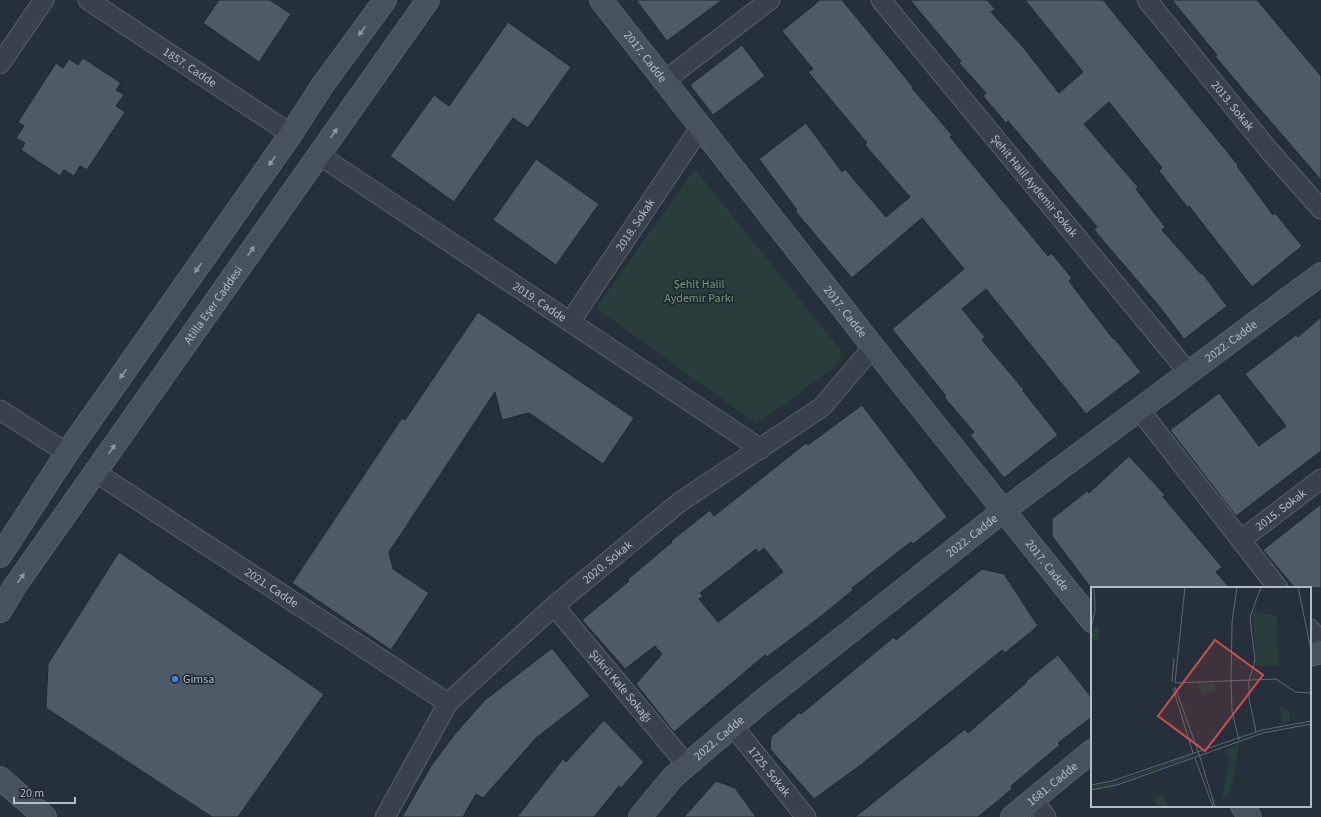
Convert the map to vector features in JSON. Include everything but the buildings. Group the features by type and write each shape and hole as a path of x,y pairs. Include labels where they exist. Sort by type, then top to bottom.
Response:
{"street":[{"path":"0,64 44,0"},
{"name":"1857. Cadde","path":"88,0 291,134"},
{"path":"0,556 67,453 291,134 322,86 385,0"},
{"name":"Atilla Eşer Caddesi","path":"0,611 15,586 428,0"},
{"name":"2017. Cadde","path":"601,0 873,347 1091,620"},
{"path":"664,81 770,0"},
{"name":"Şehit Halil Aydemir Sokak","path":"881,0 1188,372"},
{"name":"2013. Sokak","path":"1147,0 1267,148 1321,209"},
{"name":"2018. Sokak","path":"570,322 700,128"},
{"name":"2019. Cadde","path":"319,155 761,449"},
{"name":"2022. Cadde","path":"640,817 673,777 733,726 1003,510 1321,274"},
{"name":"2020. Sokak","path":"385,817 448,703 554,606 680,502 822,408 873,347"},
{"path":"1139,409 1277,587"},
{"path":"0,410 67,453"},
{"name":"2021. Cadde","path":"95,472 448,703"},
{"name":"2015. Sokak","path":"1241,540 1321,479"},
{"name":"Şükrü Kale Sokağı","path":"554,606 687,765"},
{"path":"1311,630 1321,643"},
{"path":"1311,655 1321,652"},
{"name":"1725. Sokak","path":"733,726 806,817"},
{"name":"1681. Cadde","path":"1012,817 1091,752"},
{"path":"0,778 45,817"},
{"path":"1033,800 1046,817"},
{"path":"1243,807 1250,817"}],"green space":[{"name":"Şehit Halil Aydemir Parkı","path":"695,169 842,352 837,365 757,424 596,308"}],"place":[{"name":"Gimsa","path":"175,679"}]}
